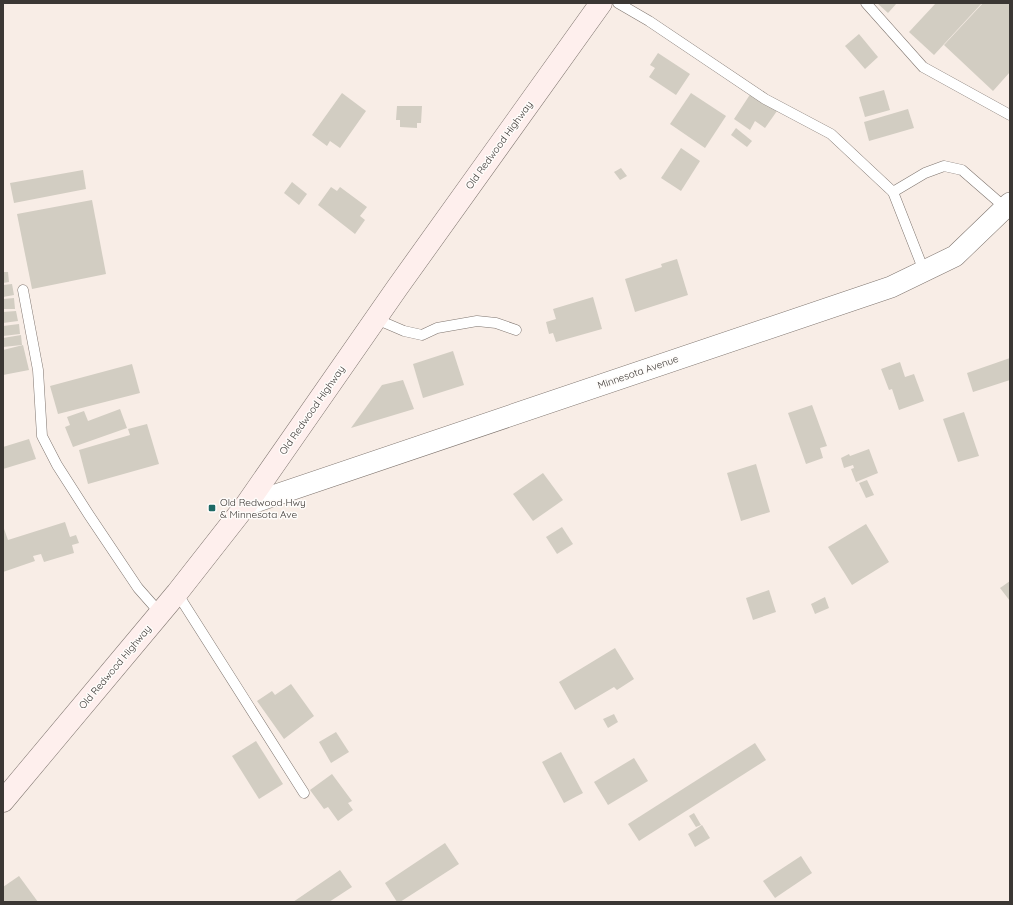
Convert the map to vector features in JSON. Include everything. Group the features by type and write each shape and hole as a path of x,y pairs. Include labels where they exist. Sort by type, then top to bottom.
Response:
{"main road":[{"name":"Old Redwood Highway","path":"3,801 177,593 246,504 601,3"}],"street":[{"name":"Minnesota Avenue","path":"246,504 891,287 955,256 1009,208"}],"lane":[{"path":"618,3 649,21 764,99 831,134 893,192 924,271"},
{"path":"866,3 923,67 1010,115"},
{"path":"893,192 925,173 944,166 962,170 1009,208"},
{"path":"23,290 38,370 42,436 56,466 138,588 160,613"},
{"path":"376,319 404,331 422,335 437,328 477,321 496,322 516,330"},
{"path":"177,593 304,793"}],"building":[{"path":"877,3 897,3 888,13"},
{"path":"936,3 982,3 934,55 909,32"},
{"path":"983,3 1010,3 1010,72 993,91 944,45"},
{"path":"859,34 878,57 865,69 845,46"},
{"path":"658,53 690,74 676,95 649,77 655,68 650,65"},
{"path":"884,90 890,110 865,117 859,97"},
{"path":"342,93 366,111 340,148 330,141 327,146 312,135"},
{"path":"691,93 726,116 705,148 670,124"},
{"path":"751,93 777,111 765,128 755,121 750,130 734,119"},
{"path":"397,106 422,106 421,123 417,123 417,128 400,127 400,120 396,120"},
{"path":"908,109 914,128 869,141 864,122"},
{"path":"736,128 752,141 747,147 731,135"},
{"path":"681,148 700,161 681,191 661,178"},
{"path":"621,168 627,176 620,180 614,172"},
{"path":"83,170 86,189 14,203 10,183"},
{"path":"292,182 307,194 299,205 284,193"},
{"path":"331,187 337,191 340,187 367,207 360,216 365,220 355,234 318,205"},
{"path":"92,200 106,274 32,289 17,214"},
{"path":"677,259 688,295 635,312 625,279 662,267 661,264"},
{"path":"3,272 8,272 9,282 3,283"},
{"path":"12,284 14,295 3,297 3,285"},
{"path":"593,297 602,329 556,342 553,333 549,334 546,322 556,319 553,309"},
{"path":"14,298 15,309 3,309 3,299"},
{"path":"16,311 18,321 3,323 3,312"},
{"path":"19,324 20,334 3,336 3,326"},
{"path":"21,335 22,345 3,347 3,338"},
{"path":"23,345 29,370 3,375 3,350"},
{"path":"453,351 464,385 423,398 413,364"},
{"path":"1010,358 1010,380 973,392 967,373"},
{"path":"900,362 905,377 914,374 924,401 899,410 892,389 889,390 881,369"},
{"path":"132,364 140,393 58,414 50,386"},
{"path":"403,380 414,409 351,428 382,385"},
{"path":"812,405 827,446 820,448 823,458 806,464 788,413"},
{"path":"120,409 127,428 73,447 65,427 70,425 67,417 84,411 88,421"},
{"path":"964,412 979,456 958,462 943,419"},
{"path":"147,424 159,464 88,484 79,450 130,435 128,429"},
{"path":"29,439 36,459 3,469 3,447"},
{"path":"869,449 878,473 856,482 851,469 854,468 853,465 844,468 841,458 849,454 850,456"},
{"path":"756,464 770,512 741,521 727,473"},
{"path":"543,473 563,500 533,521 513,494"},
{"path":"867,480 874,495 866,498 859,483"},
{"path":"65,522 70,537 76,535 79,543 72,545 74,553 44,562 41,554 33,556 35,561 3,572 3,526 8,540"},
{"path":"866,524 889,562 852,585 828,547"},
{"path":"562,527 573,544 557,554 546,537"},
{"path":"1010,581 1010,601 1000,588"},
{"path":"769,590 776,612 753,620 746,598"},
{"path":"825,597 829,608 815,614 811,604"},
{"path":"615,648 634,679 617,690 614,687 575,710 559,682"},
{"path":"291,684 314,716 284,739 257,701 272,691 275,695"},
{"path":"614,714 618,722 608,728 603,719"},
{"path":"336,732 349,752 331,763 319,742"},
{"path":"256,741 283,784 259,799 232,756"},
{"path":"755,743 766,760 639,841 628,824"},
{"path":"561,752 583,793 564,803 542,762"},
{"path":"634,758 648,781 608,805 594,782"},
{"path":"332,774 352,801 348,803 353,810 338,821 328,807 324,809 310,790"},
{"path":"694,813 701,825 696,827 689,816"},
{"path":"702,825 710,838 695,847 688,834"},
{"path":"445,843 459,864 400,902 397,902 385,883"},
{"path":"801,856 812,873 775,898 763,881"},
{"path":"340,870 352,887 329,902 293,902"},
{"path":"19,876 38,902 3,901 3,887"}],"place":[{"name":"Old Redwood Hwy & Minnesota Ave","path":"212,508"}]}
